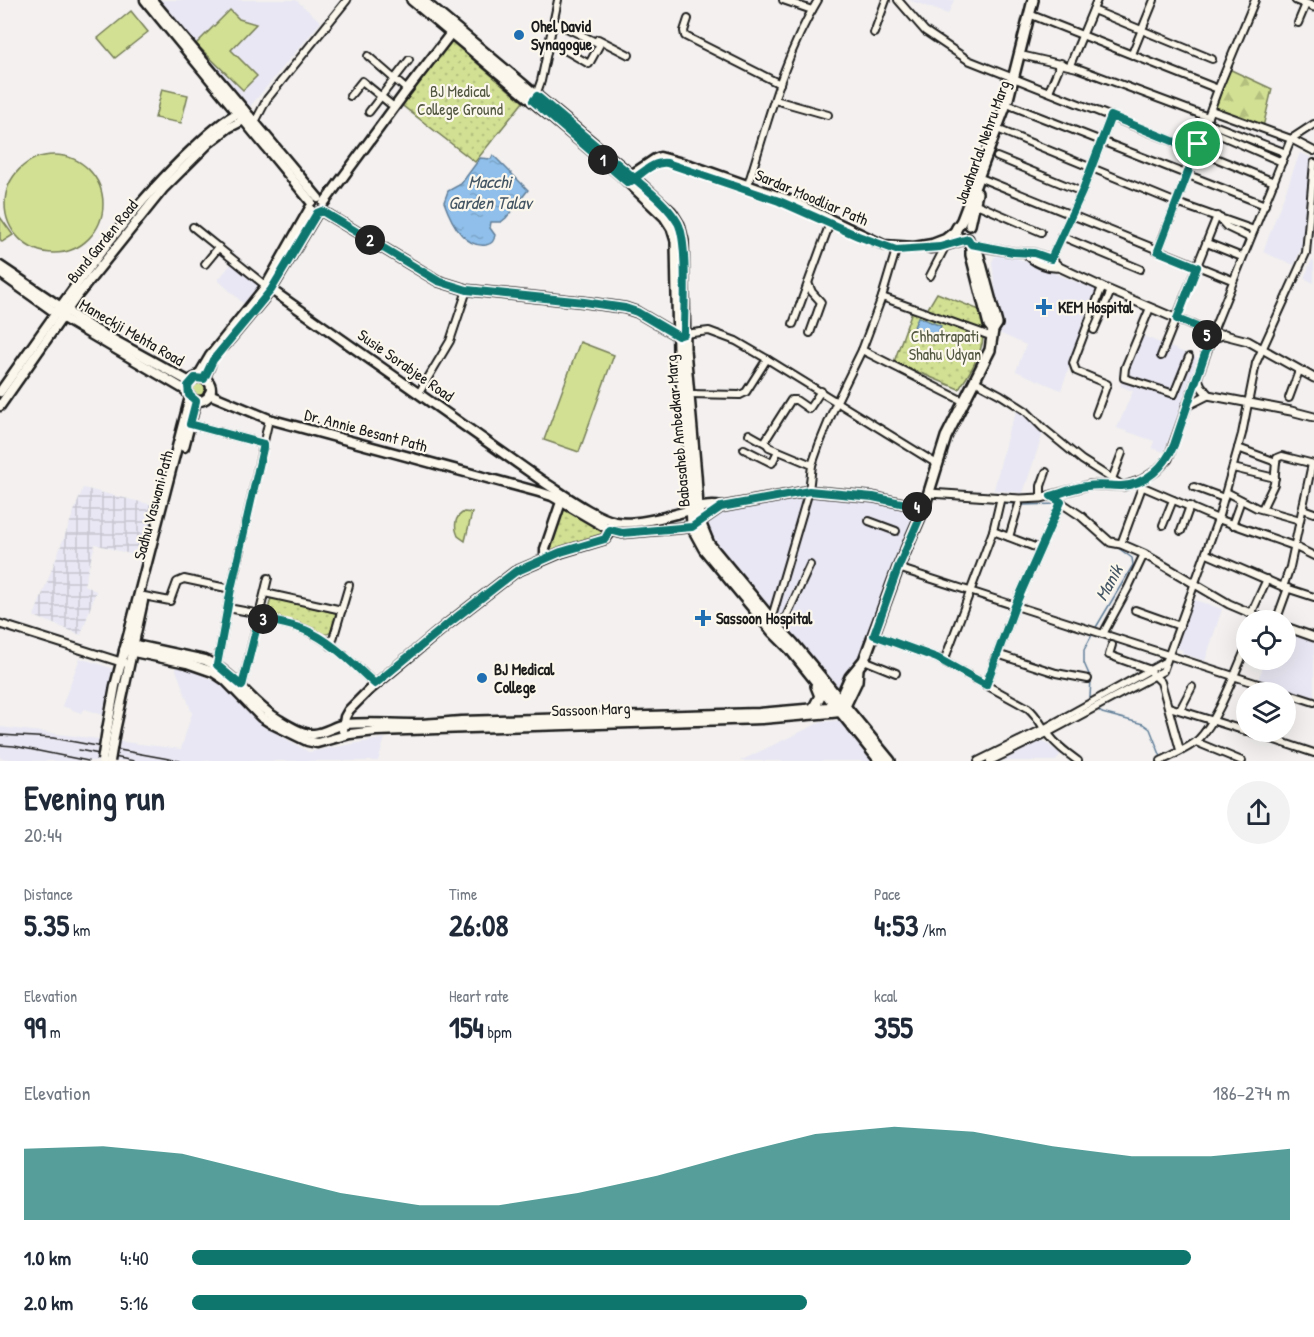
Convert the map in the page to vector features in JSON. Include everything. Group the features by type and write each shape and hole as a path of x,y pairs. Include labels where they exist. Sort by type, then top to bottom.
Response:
{"main road":[{"path":"145,0 247,118"},
{"path":"152,0 318,205 430,276 467,290 617,306 637,312 681,335"},
{"path":"411,0 452,29"},
{"path":"422,0 452,29"},
{"name":"Jawaharlal Nehru Marg","path":"962,226 1025,56 1033,0"},
{"name":"Jawaharlal Nehru Marg","path":"962,226 974,203 1012,106 1032,15 1040,0"},
{"name":"Sadhu Vaswani Path","path":"130,647 140,618 190,424 194,388 268,288 318,205 452,29"},
{"name":"Babasaheb Ambedkar Marg","path":"452,29 630,179 665,217 672,228 676,242 690,476 696,525 704,549 813,678 890,761"},
{"name":"Bund Garden Road","path":"0,392 163,189 210,142 228,128 247,118"},
{"name":"Sardar Moodliar Path","path":"630,179 655,159 660,158 690,165 747,187 882,247 896,250 937,248 968,243"},
{"name":"Sardar Moodliar Path","path":"747,187 792,201 884,245 937,248"},
{"path":"840,706 850,677 861,664 874,635 898,568 924,508 929,493 932,461 954,419 960,400 975,381 990,350 993,334 968,243 973,231 962,226 956,236 968,243"},
{"name":"Sardar Moodliar Path","path":"937,248 962,226"},
{"name":"Maneckji Mehta Road","path":"0,266 62,313"},
{"name":"Maneckji Mehta Road","path":"0,273 62,313 194,388"},
{"name":"Susie Sorabjee Road","path":"268,288 523,467 610,525"},
{"name":"Bund Garden Road","path":"0,406 62,313"},
{"path":"210,386 209,394 203,400 194,388 210,386"},
{"path":"102,761 194,388"},
{"name":"Dr. Annie Besant Path","path":"209,394 269,419 519,485 552,496 610,525"},
{"path":"519,485 526,478 523,467"},
{"path":"610,525 622,533 696,525 721,507 809,491 873,497 924,508"},
{"path":"545,558 544,549 561,502"},
{"path":"610,525 659,518 717,505 721,507"},
{"path":"343,736 342,725 349,710 375,684 449,623 515,572 545,558 605,539 610,525"},
{"name":"Babasaheb Ambedkar Marg","path":"696,525 708,544 840,706 880,761"},
{"path":"130,647 205,660 217,665 242,686"},
{"name":"Sassoon Marg","path":"130,647 201,666 213,672 225,680 261,717 307,741 317,743 375,728 759,713 840,706"},
{"path":"813,678 820,696 813,709"},
{"name":"Sassoon Marg","path":"242,686 266,711 297,729 314,734 342,725 375,728 762,719 840,706"},
{"path":"110,761 111,731"}],"street":[{"path":"247,118 267,99 347,0"},
{"path":"535,99 558,0"},
{"path":"783,0 812,10"},
{"path":"747,187 780,84 805,20 818,0"},
{"path":"874,33 886,0"},
{"path":"898,0 925,31 968,60 1190,148 1198,144 1255,0"},
{"path":"1070,65 1098,0"},
{"path":"1132,54 1154,0"},
{"path":"1296,0 1314,7"},
{"path":"1298,23 1306,4"},
{"path":"1093,10 1212,59"},
{"path":"1032,15 1218,89"},
{"path":"549,41 589,64 600,44 554,19"},
{"path":"554,19 629,55"},
{"path":"688,19 684,31 686,36 780,84"},
{"path":"368,56 406,88"},
{"path":"1025,56 1070,65 1286,153"},
{"path":"369,112 409,60"},
{"path":"1049,91 1061,63"},
{"path":"350,96 362,81 392,106"},
{"path":"775,100 828,115"},
{"path":"1012,106 1265,205"},
{"path":"1211,110 1314,151"},
{"path":"1051,259 1082,192 1111,116"},
{"path":"1206,122 1282,162"},
{"path":"1213,331 1291,140 1314,124"},
{"path":"1002,131 1177,203 1254,230"},
{"path":"1198,144 1203,153 1274,182"},
{"path":"1158,251 1193,159 1190,148"},
{"path":"1193,159 1203,153"},
{"path":"997,157 1082,192"},
{"path":"1094,704 1163,671 1218,519 1238,448 1256,363 1306,253 1314,163"},
{"path":"983,179 1232,280"},
{"path":"974,203 1041,232"},
{"path":"1216,216 1227,227 1250,238"},
{"path":"1161,356 1216,216"},
{"path":"793,324 830,224"},
{"path":"193,227 268,288"},
{"path":"1061,236 1140,269"},
{"name":"Sardar Moodliar Path","path":"968,243 1034,253 1051,259 1059,267 1150,308 1202,329 1242,339 1262,348 1314,378"},
{"path":"1207,243 1242,257"},
{"path":"205,264 219,247"},
{"path":"930,276 937,248"},
{"path":"771,620 809,491 812,465 837,401 862,350 882,297 896,250"},
{"name":"Sardar Moodliar Path","path":"1026,253 1031,260 1051,268 1059,267"},
{"path":"1306,253 1314,255"},
{"path":"807,282 820,302 810,333"},
{"path":"1096,414 1107,384 1076,370 1073,363 1102,287"},
{"path":"419,393 450,341 467,290"},
{"path":"1094,330 1111,291"},
{"path":"882,297 993,334"},
{"path":"1150,308 1125,368 1124,378 1173,394 1189,357"},
{"path":"1202,329 1209,342"},
{"path":"681,335 709,331 736,341 932,461"},
{"path":"929,493 954,493 1000,500 1041,498 1089,485 1124,486 1142,480 1168,459 1209,342 1225,334"},
{"path":"862,350 960,400"},
{"path":"684,394 740,395 746,392 767,359"},
{"path":"1289,398 1299,371"},
{"path":"1197,377 1208,395"},
{"path":"975,381 1026,411 1075,454 1124,486"},
{"path":"765,443 791,400 796,400 809,409 821,391"},
{"path":"1186,406 1208,395 1314,417"},
{"path":"217,665 231,589 269,419"},
{"path":"190,424 264,444"},
{"path":"749,434 769,447 812,465"},
{"path":"1238,448 1276,462"},
{"path":"744,449 772,463 778,451"},
{"path":"1112,479 1122,453"},
{"path":"1262,509 1275,478 1277,458 1282,456 1313,464 1279,610"},
{"path":"1233,468 1275,478"},
{"path":"1041,498 1041,486 1046,472"},
{"path":"1134,483 1232,525 1294,546 1314,556"},
{"path":"1121,544 1142,487"},
{"path":"1194,487 1300,520"},
{"path":"1051,496 1060,505 1097,529 1110,542 1144,554 1242,610"},
{"path":"944,661 993,531 1000,500"},
{"path":"1163,525 1173,500"},
{"path":"1232,525 1241,500"},
{"path":"1009,537 1019,504"},
{"path":"986,685 1015,606 1060,505"},
{"path":"1181,531 1190,506"},
{"path":"1303,509 1314,513"},
{"path":"869,520 896,531"},
{"path":"993,531 1040,549"},
{"path":"1100,633 1128,588 1144,554"},
{"path":"1207,554 1314,597"},
{"path":"780,630 810,565"},
{"path":"898,568 1168,657 1234,675 1314,702"},
{"path":"242,686 268,578"},
{"path":"144,596 170,601 177,582 184,579 231,589"},
{"path":"1253,610 1267,579"},
{"path":"331,646 349,585"},
{"path":"265,593 342,610"},
{"path":"228,608 306,630 331,646 375,684"},
{"path":"1135,610 1180,626"},
{"path":"0,624 125,664"},
{"path":"1296,631 1314,637"},
{"path":"874,635 944,661 1028,708 1036,714 1058,746 1078,761"},
{"path":"1112,645 1109,655 1148,669 1161,682 1180,750"},
{"path":"997,654 1056,673 1088,679"},
{"path":"990,761 1094,704 1168,657"},
{"path":"861,664 896,673"},
{"path":"1162,760 1196,742 1212,720 1236,670"},
{"path":"1180,710 1192,687"},
{"path":"1169,707 1236,727"},
{"path":"978,761 1046,731"},
{"path":"1196,742 1242,761"},
{"path":"1282,742 1314,753 1310,761"}],"shaded area":[{"path":"153,0 296,0 321,22 248,109"},
{"path":"909,0 954,0 948,14"},
{"path":"1300,153 1310,157 1304,242 1294,265 1263,252"},
{"name":"KEM Hospital","path":"1004,253 1097,290 1061,390 1016,371 1026,345 997,332 999,323 992,262 996,254"},
{"path":"1312,260 1314,261 1314,283 1304,278"},
{"path":"232,263 260,285 244,304 218,280"},
{"path":"1141,335 1199,359 1164,452 1152,448 1154,441 1117,428 1133,391 1120,386"},
{"path":"1018,409 1025,413 1043,433 1023,493 994,490 1009,429"},
{"path":"83,488 161,507 147,559 95,544 84,585 96,591 81,635 34,616"},
{"path":"820,492 922,511 868,648 839,694 709,544 707,517 764,501"},
{"path":"1192,599 1222,609 1205,661 1182,653 1183,650 1176,648"},
{"path":"1296,634 1314,641 1314,700 1296,694 1296,682 1258,680 1262,670 1296,670"},
{"path":"80,658 111,668 113,671 106,716 85,709 81,713 62,706"},
{"path":"175,667 189,669 225,686 249,713 267,728 309,752 385,738 378,761 28,761 0,758 0,727 181,749 192,713"},
{"path":"840,720 872,761 740,761 821,722"},
{"path":"1041,740 1061,753 1056,761 1003,761"}],"green space":[{"path":"230,10 239,19 256,24 231,50 257,76 243,90 196,44"},
{"path":"131,11 148,32 115,58 98,38"},
{"name":"BJ Medical College Ground","path":"447,41 452,42 523,102 475,162 399,103"},
{"path":"1229,69 1272,89 1263,127 1213,109"},
{"path":"162,89 188,95 181,123 155,118"},
{"path":"54,155 64,156 81,163 95,177 102,194 102,214 95,231 81,245 64,252 54,253 44,252 27,245 13,231 6,214 5,204 6,194 13,177 27,163 44,156"},
{"path":"0,217 13,235 2,242 0,239"},
{"name":"Chhatrapati Shahu Udyan","path":"937,293 982,311 984,333 982,343 976,362 959,389 894,362 912,311 924,315"},
{"path":"580,342 614,355 579,452 544,440"},
{"path":"196,382 202,382 206,389 202,396 196,396 192,392 192,386"},
{"path":"564,506 606,529 604,535 548,555 558,515"},
{"path":"464,512 472,513 465,541 458,536 456,529 457,519"},
{"path":"271,598 336,613 331,632 322,634 303,624 266,617"}],"water":[{"name":"Macchi Garden Talav","path":"493,155 528,190 506,218 501,222 491,222 490,228 495,235 492,242 478,245 464,237 459,231 444,202 448,191 461,184 480,158 491,159"},
{"path":"918,317 941,326 937,336 914,327"}],"waterway":[{"name":"Manik","path":"975,499 997,502"},
{"name":"Manik","path":"1002,503 1018,504"},
{"name":"Manik","path":"1023,505 1057,504"},
{"name":"Manik","path":"1071,513 1084,523"},
{"name":"Manik","path":"1095,629 1133,565 1132,558 1114,545"},
{"name":"Manik","path":"1091,699 1091,679 1084,663 1084,650 1093,633"},
{"name":"Manik","path":"1097,709 1102,713 1143,724 1150,729 1161,757"}],"railway":[{"path":"0,735 53,738 180,761"},
{"path":"0,745 88,761"},
{"path":"79,750 134,761"}],"place":[{"name":"Ohel David Synagogue","path":"519,35"},
{"name":"KEM Hospital","path":"1044,307"},
{"name":"Sassoon Hospital","path":"703,618"},
{"name":"BJ Medical College","path":"482,678"}],"route":[{"path":"1198,144 1190,148 1111,116 1082,192 1051,259 1034,253 1013,252 971,244 968,239 940,247 896,250 882,247 779,201 667,163 654,164 635,179 628,183 533,101 537,96 625,170 635,179 648,192 671,212 679,225 683,241 684,334 678,336 637,312 625,308 467,290 438,281 322,211 317,213 271,290 213,360 204,379 195,378 188,386 189,395 196,401 190,424 264,444 231,589 217,665 242,686 259,618 306,630 315,635 375,684 515,572 538,561 605,539 610,530 622,533 692,527 721,507 809,491 873,497 924,508 898,568 874,635 937,658 986,685 1015,606 1061,502 1051,496 1089,485 1124,486 1142,480 1168,459 1174,445 1209,342 1202,329 1177,319 1197,267 1158,251 1193,159 1203,153 1198,144"}]}
